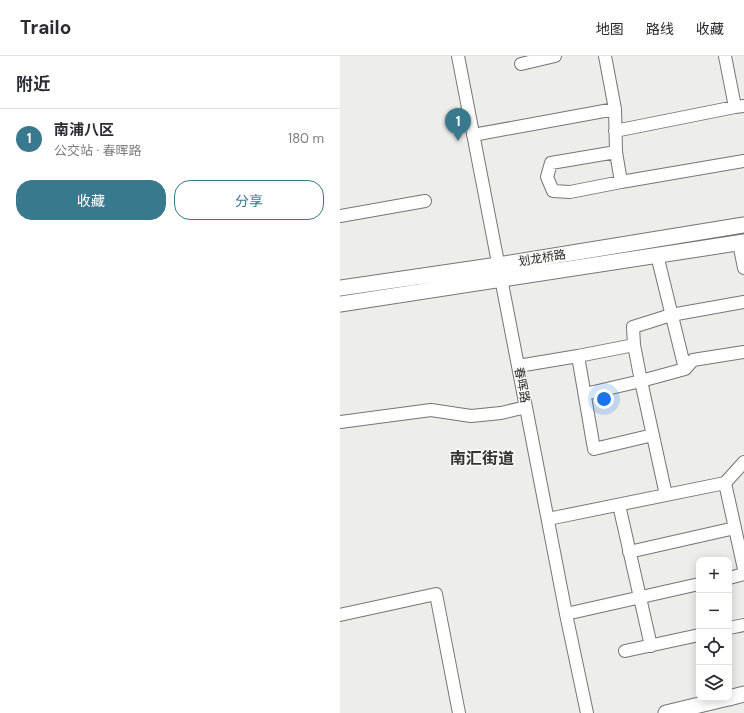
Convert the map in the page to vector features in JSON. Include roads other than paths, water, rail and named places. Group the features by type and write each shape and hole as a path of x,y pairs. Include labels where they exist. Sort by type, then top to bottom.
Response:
{"main road":[{"name":"划龙桥路","path":"340,288 498,265 744,225"},
{"name":"划龙桥路","path":"340,304 742,242"},
{"path":"732,697 744,694"},
{"path":"666,713 716,701"}],"street":[{"name":"春晖路","path":"458,56 566,614 587,713"},
{"path":"521,64 555,56"},
{"path":"605,56 615,109 616,152 620,182"},
{"path":"615,131 739,106 725,56"},
{"path":"473,135 615,109"},
{"path":"616,152 551,163 547,177 552,191 570,192 744,161"},
{"path":"340,216 425,201"},
{"path":"742,242 744,268"},
{"path":"657,255 684,369"},
{"path":"666,495 641,381 634,344 633,327 671,315 744,302"},
{"path":"518,366 578,356 634,344"},
{"path":"585,394 684,369 693,360 744,352"},
{"path":"578,356 594,449 652,435"},
{"path":"340,422 431,410 471,416 501,413 526,407"},
{"path":"548,519 725,483 744,462"},
{"path":"725,483 744,569"},
{"path":"619,505 650,646"},
{"path":"629,552 735,528"},
{"path":"732,577 744,574"},
{"path":"566,614 696,585"},
{"path":"340,615 436,594 459,713"},
{"path":"732,627 744,625"},
{"path":"626,651 696,636"}],"place":[{"name":"南浦八区","path":"458,141"}],"district":[{"name":"南汇街道","path":"482,458"}]}
